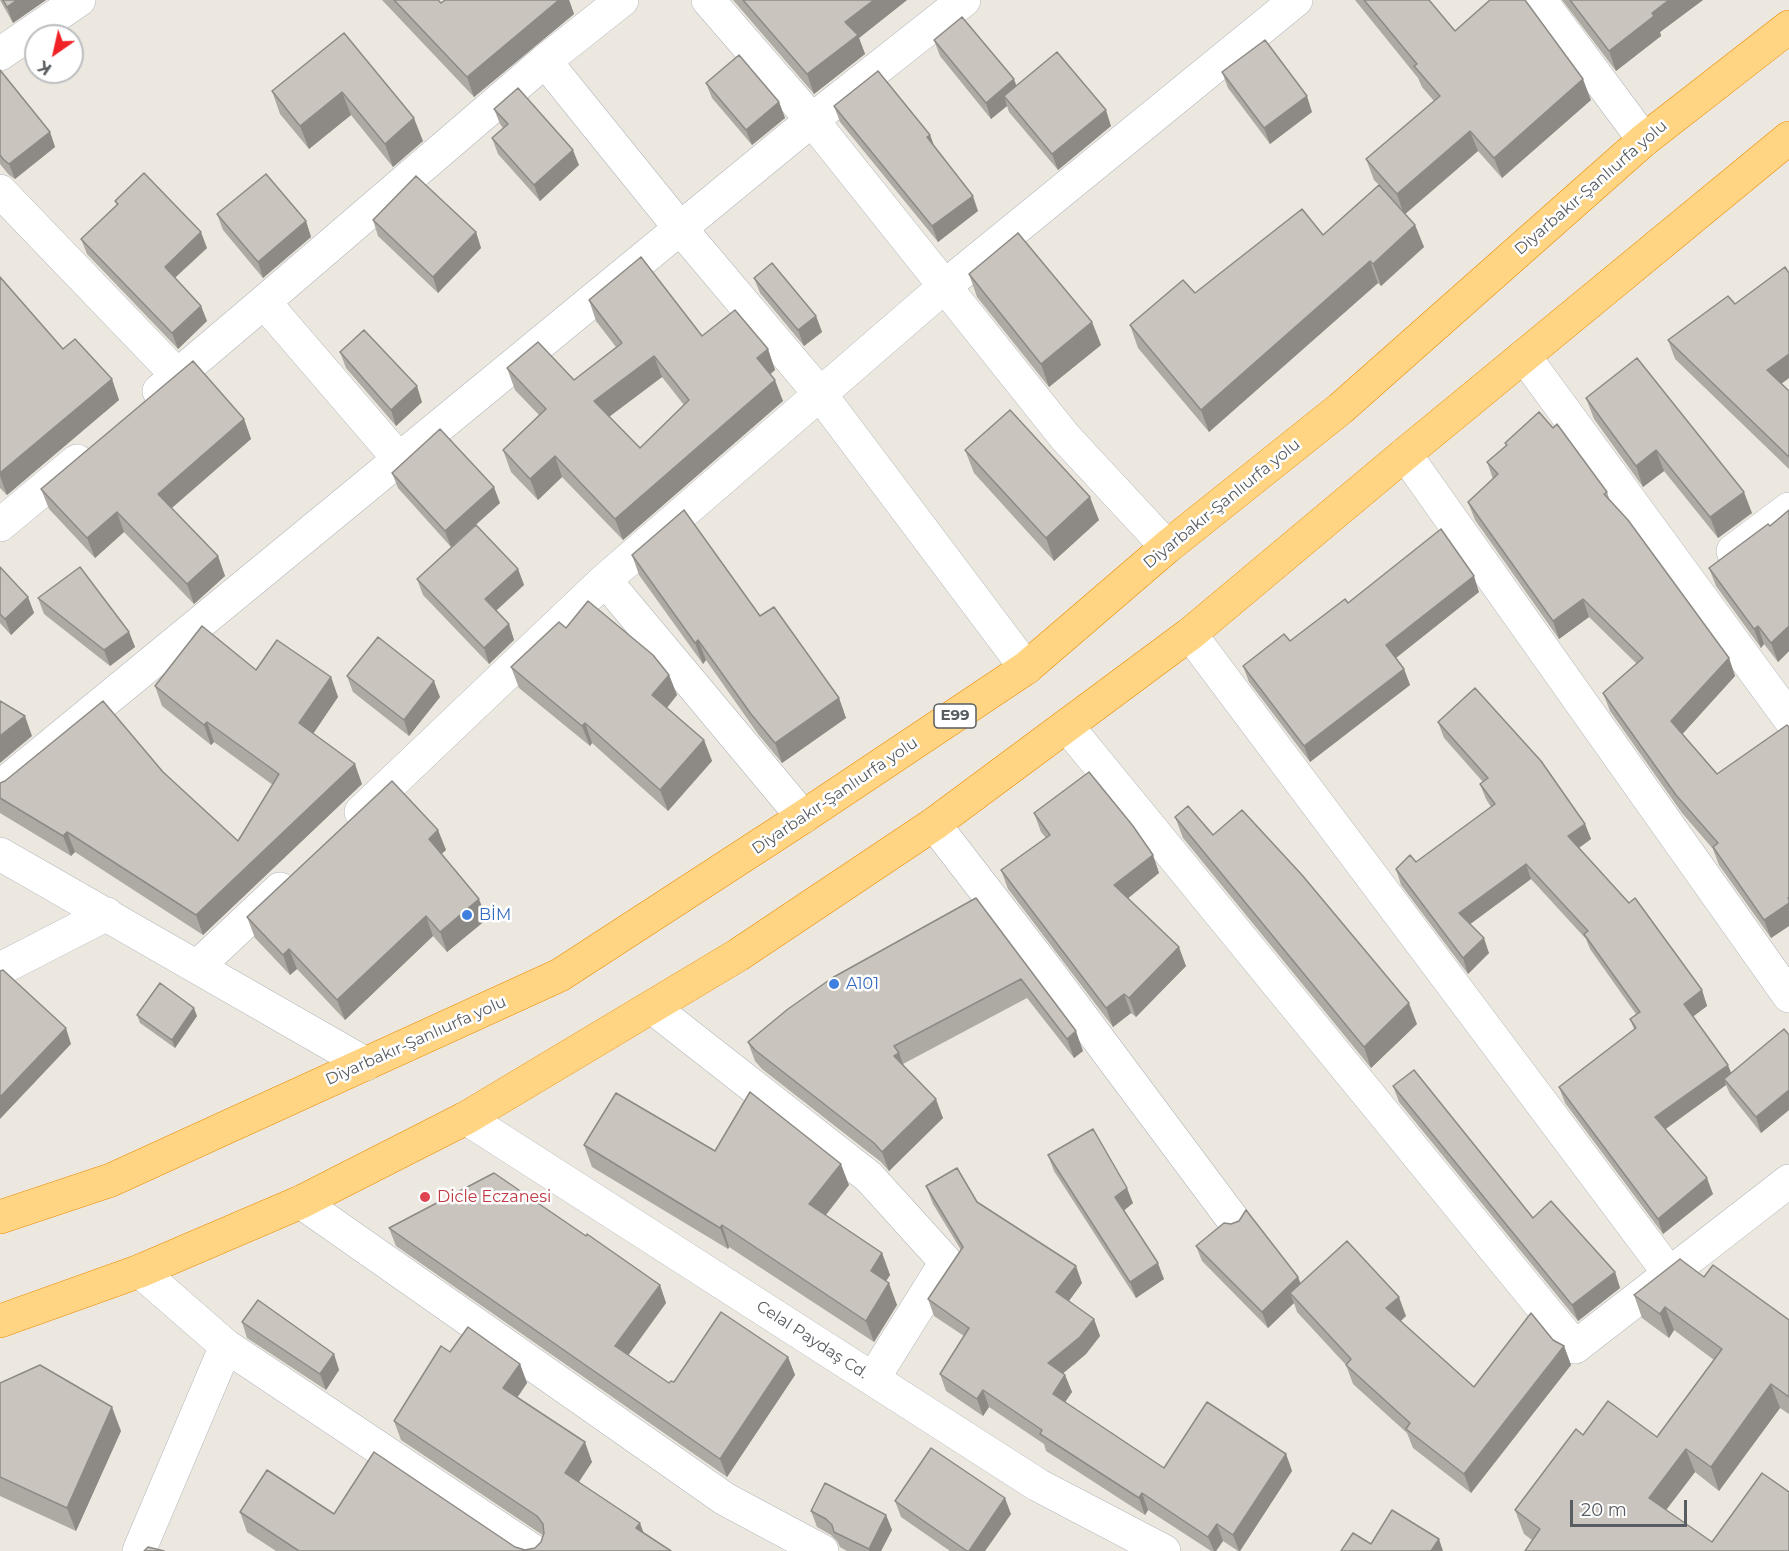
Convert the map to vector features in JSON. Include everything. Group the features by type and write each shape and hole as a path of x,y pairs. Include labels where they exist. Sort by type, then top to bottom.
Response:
{"highway":[{"name":"Diyarbakır-Şanlıurfa yolu","path":"0,1217 111,1180 561,975 803,818 1026,668 1167,547 1340,409 1644,140 1789,27"},
{"path":"0,1321 140,1271 301,1202 466,1118 738,955 934,824 1190,634 1789,138"}],"street":[{"path":"0,54 79,0"},
{"path":"133,413 545,62 622,0"},
{"path":"708,0 812,120 1065,437 1167,547"},
{"path":"0,787 812,120 964,0"},
{"path":"337,835 605,580 945,286 1296,0"},
{"path":"1540,0 1644,140"},
{"path":"545,62 680,228 820,394 1026,668"},
{"path":"0,191 177,375"},
{"path":"264,302 399,459"},
{"path":"1524,356 1789,718"},
{"path":"0,525 98,443"},
{"path":"1405,454 1789,996"},
{"path":"1690,582 1789,509"},
{"path":"605,580 803,818"},
{"path":"1190,634 1670,1273"},
{"path":"1067,726 1575,1347 1670,1273 1786,1190"},
{"path":"934,824 1234,1221"},
{"path":"0,854 366,1064"},
{"path":"198,966 302,867"},
{"path":"0,969 107,915"},
{"path":"652,1007 869,1177 946,1262 873,1379"},
{"name":"Celal Paydaş Cd.","path":"466,1118 1038,1485 1164,1551"},
{"path":"301,1202 725,1499 822,1551"},
{"path":"140,1271 226,1346 533,1551"},
{"path":"139,1551 226,1346"}],"building":[{"path":"3,0 17,0 7,7"},
{"path":"394,0 438,0 441,3 445,0 559,0 467,77"},
{"path":"743,0 874,0 845,22 858,35 807,74"},
{"path":"1364,0 1429,0 1455,31 1490,0 1525,0 1583,79 1494,158 1470,131 1397,194 1366,159 1440,96 1414,66 1417,64"},
{"path":"1570,0 1669,0 1652,13 1654,16 1609,51"},
{"path":"962,17 1014,79 986,103 934,40"},
{"path":"344,33 414,118 385,144 342,92 300,126 272,91"},
{"path":"1265,40 1307,96 1264,128 1222,72"},
{"path":"1057,52 1106,110 1052,154 1004,96"},
{"path":"739,55 779,102 746,130 706,83"},
{"path":"0,70 50,132 9,164 0,155"},
{"path":"878,71 930,135 927,137 973,196 932,226 834,106"},
{"path":"518,88 573,150 534,185 492,138 508,124 494,109"},
{"path":"144,173 201,232 165,267 201,306 172,333 81,239 118,204 115,201"},
{"path":"266,174 306,221 258,262 217,214"},
{"path":"416,176 476,232 433,277 373,220"},
{"path":"1379,185 1415,225 1373,264 1370,261 1201,410 1130,325 1183,280 1195,293 1302,209 1323,235"},
{"path":"1018,233 1092,322 1041,364 969,274"},
{"path":"641,257 702,336 735,310 768,349 757,358 775,380 615,519 555,456 530,479 503,450 546,409 507,368 538,342 574,380 622,343 589,300","holes":["654,356 689,400 640,448 594,401"]},
{"path":"772,263 816,316 798,330 754,278"},
{"path":"1785,267 1789,273 1789,354 1767,370 1789,391 1789,457 1668,340 1728,296 1735,304"},
{"path":"0,277 63,349 75,339 112,379 0,473"},
{"path":"364,330 417,386 391,410 340,352"},
{"path":"1637,358 1744,492 1710,517 1656,450 1636,466 1586,398"},
{"path":"193,361 244,419 158,494 218,556 187,584 117,512 87,538 41,489"},
{"path":"1010,410 1090,497 1046,538 965,450"},
{"path":"1539,412 1553,428 1557,424 1607,492 1604,494 1628,520 1729,658 1671,721 1717,774 1787,725 1789,727 1789,903 1764,920 1713,847 1718,843 1676,795 1603,693 1643,658 1583,599 1553,621 1468,502 1498,474 1487,462"},
{"path":"440,429 494,487 445,531 392,473"},
{"path":"684,510 760,616 774,607 839,698 775,743 751,714 698,640 695,643 632,555"},
{"path":"1789,510 1789,626 1771,643 1758,626 1754,629 1709,568 1768,524 1770,526"},
{"path":"476,525 518,569 485,599 509,624 484,648 417,579"},
{"path":"1441,529 1474,576 1386,645 1404,669 1304,746 1243,666 1284,634 1290,641 1345,599 1348,603"},
{"path":"0,567 28,597 5,619 0,614"},
{"path":"80,567 129,632 104,650 38,598"},
{"path":"588,601 653,655 669,675 652,695 704,740 660,790 585,723 582,726 511,667 559,622 566,628"},
{"path":"202,626 256,670 277,640 331,677 299,723 355,764 196,915 67,832 63,836 0,798 0,783 103,701 163,772 238,841 279,774 207,722 204,725 155,686"},
{"path":"378,637 434,681 404,720 347,676"},
{"path":"1475,688 1541,761 1585,824 1568,836 1629,903 1635,898 1702,990 1684,1004 1728,1065 1655,1117 1707,1178 1658,1219 1559,1087 1636,1028 1630,1019 1640,1012 1584,934 1588,931 1526,864 1459,913 1484,938 1463,958 1396,869 1410,855 1416,862 1495,804 1480,784 1488,778 1438,722"},
{"path":"0,701 25,716 0,736"},
{"path":"1089,772 1133,826 1153,855 1114,885 1179,947 1129,998 1124,994 1106,1008 1001,870 1050,835 1034,813"},
{"path":"392,781 438,830 429,839 479,899 440,932 426,916 337,1000 289,949 283,955 247,917"},
{"path":"1188,806 1213,835 1242,810 1302,875 1409,1003 1364,1047 1175,817"},
{"path":"976,898 1076,1031 1067,1039 1021,979 894,1046 899,1053 894,1056 936,1099 882,1152 874,1143 755,1050 748,1042 788,1009 832,978"},
{"path":"3,970 66,1028 0,1097 0,971"},
{"path":"160,983 194,1008 172,1040 137,1015"},
{"path":"1784,1029 1789,1035 1789,1090 1756,1117 1724,1079"},
{"path":"1414,1070 1533,1218 1551,1201 1615,1272 1572,1305 1393,1086"},
{"path":"750,1092 841,1164 809,1204 882,1253 871,1271 889,1283 866,1321 722,1225 720,1228 584,1145 616,1093 715,1151"},
{"path":"1093,1129 1127,1188 1115,1197 1158,1263 1130,1282 1048,1155"},
{"path":"957,1168 977,1202 1076,1266 1056,1292 1094,1319 1080,1337 1048,1363 1065,1375 1053,1394 1164,1468 1207,1402 1286,1454 1233,1535 1217,1524 1208,1537 1142,1493 1139,1498 1040,1434 1042,1430 983,1390 977,1399 940,1374 969,1328 928,1299 963,1247 926,1186"},
{"path":"494,1173 660,1285 615,1346 669,1383 674,1382 721,1312 788,1357 720,1459 389,1228"},
{"path":"1246,1210 1298,1277 1262,1312 1196,1246 1224,1223 1231,1224 1239,1221"},
{"path":"1347,1241 1399,1297 1386,1308 1474,1387 1531,1313 1553,1340 1564,1346 1464,1474 1406,1429 1410,1423 1346,1365 1351,1359 1290,1293"},
{"path":"1680,1259 1704,1277 1713,1265 1789,1320 1789,1397 1771,1384 1711,1467 1686,1449 1649,1498 1712,1542 1762,1473 1789,1492 1789,1551 1525,1551 1540,1529 1515,1510 1576,1429 1583,1435 1608,1401 1657,1437 1722,1349 1665,1307 1660,1314 1634,1295"},
{"path":"258,1300 334,1354 320,1374 242,1322"},
{"path":"468,1327 520,1364 503,1388 585,1442 565,1473 640,1523 636,1528 671,1551 299,1551 240,1512 267,1470 334,1514 374,1452 515,1547 525,1550 535,1548 541,1542 544,1533 543,1524 537,1516 394,1421 441,1346 450,1352"},
{"path":"40,1365 112,1407 67,1508 0,1477 0,1383"},
{"path":"931,1448 1005,1498 969,1551 895,1501"},
{"path":"825,1483 886,1515 869,1549 834,1532 832,1525 826,1519 811,1511"},
{"path":"1392,1510 1439,1539 1431,1551 1341,1551 1353,1533 1371,1544"},
{"path":"148,1547 164,1551 144,1551"}],"place":[{"name":"BİM","path":"467,915"},
{"name":"A101","path":"834,984"},
{"name":"Dicle Eczanesi","path":"425,1197"}]}
